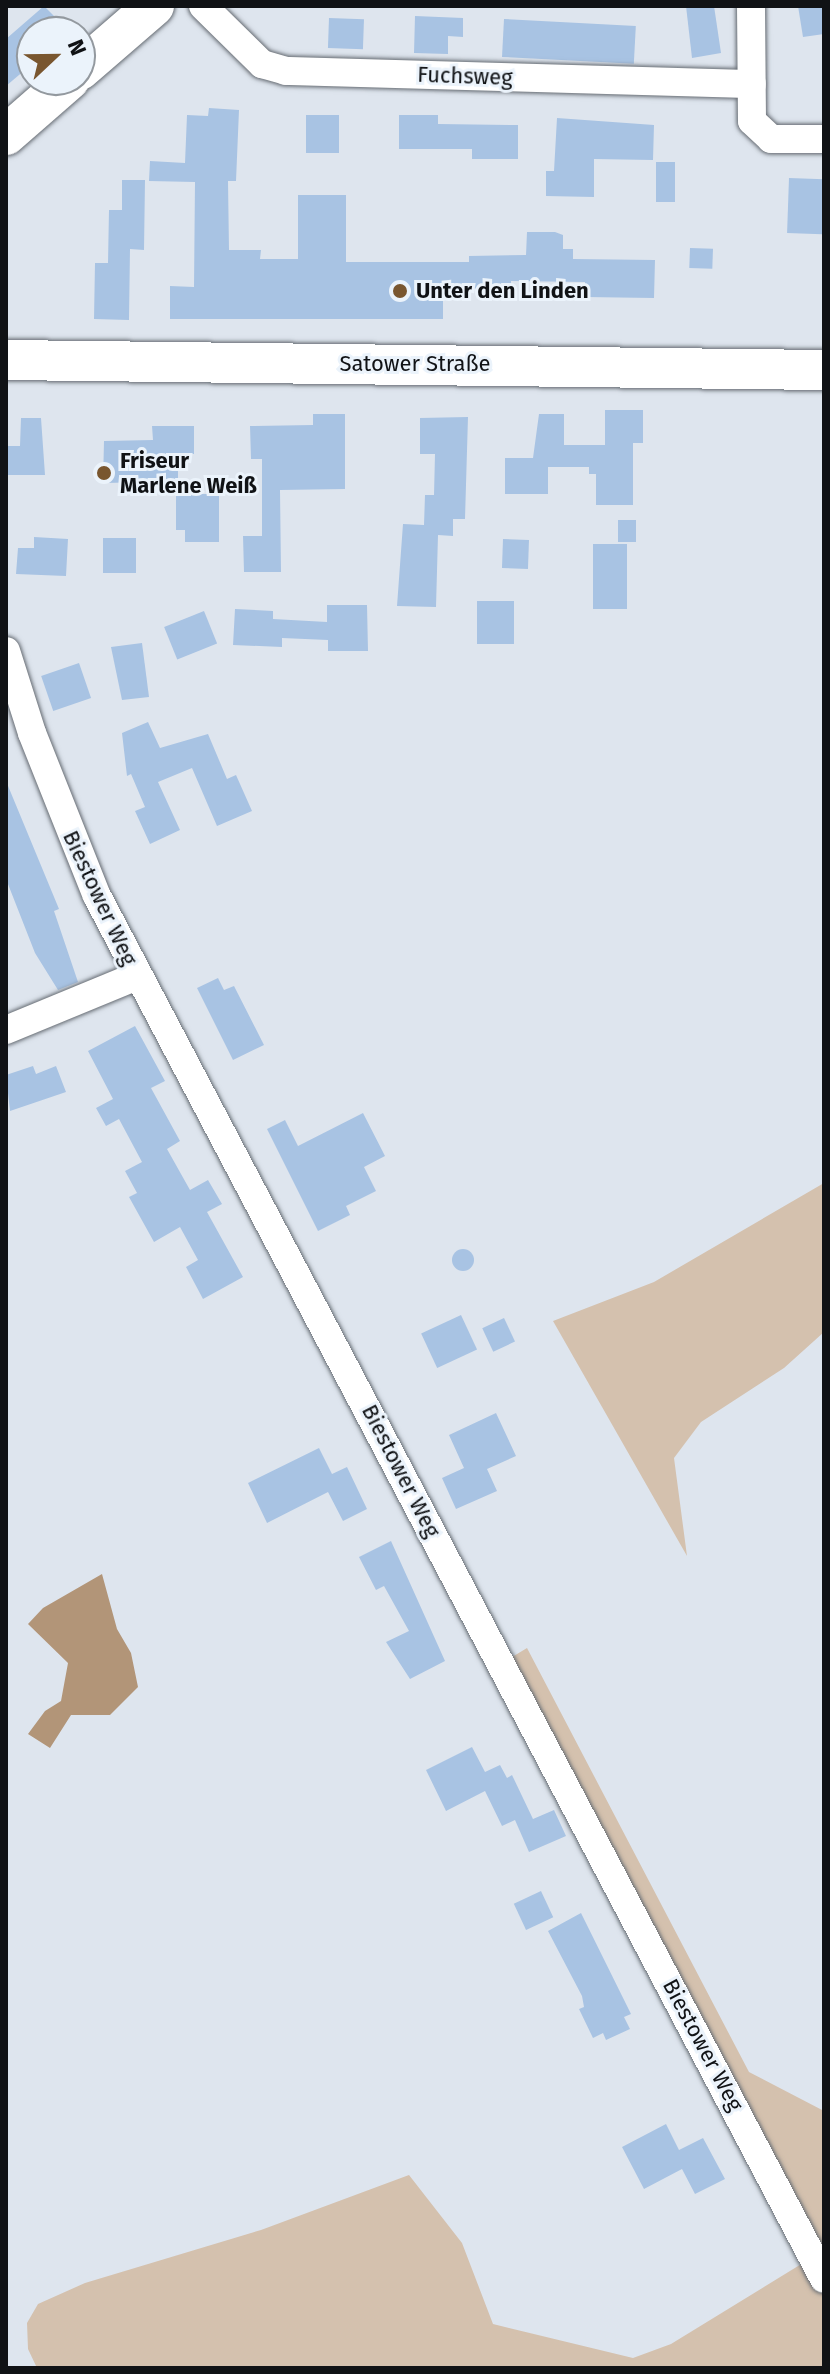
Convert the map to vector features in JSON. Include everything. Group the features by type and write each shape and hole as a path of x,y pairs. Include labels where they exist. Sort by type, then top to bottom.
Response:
{"main road":[{"path":"96,56 154,6"},
{"path":"6,135 51,96"},
{"name":"Satower Straße","path":"6,360 824,370"}],"street":[{"name":"Fuchsweg","path":"203,6 262,64 286,71 752,84"},
{"path":"751,6 752,121 771,139 824,139"},
{"name":"Biestower Weg","path":"6,651 17,722 137,976 824,2279"},
{"path":"6,1030 137,976"}],"shaded area":[{"path":"824,1183 824,1332 784,1368 701,1422 674,1458 687,1556 553,1321 654,1282"},
{"path":"102,1574 117,1629 131,1653 138,1687 110,1715 71,1715 50,1748 28,1734 45,1711 61,1701 68,1663 28,1624 43,1608"},
{"path":"527,1648 749,2072 824,2111 824,2368 37,2368 28,2349 27,2323 38,2304 85,2283 261,2230 409,2175 462,2243 493,2324 633,2358 671,2344 803,2263 494,1668"}],"building":[{"path":"44,6 54,16 32,16"},
{"path":"686,6 714,6 721,53 692,58"},
{"path":"798,6 824,6 824,34 803,37"},
{"path":"415,16 463,18 463,37 448,36 448,54 414,53"},
{"path":"329,18 364,19 363,49 328,48"},
{"path":"504,19 636,26 634,64 502,57"},
{"path":"16,30 16,78 6,86 6,39"},
{"path":"209,108 239,110 236,181 228,181 229,250 261,250 260,259 298,259 298,195 346,195 346,262 469,262 469,256 526,255 527,232 555,232 563,235 563,249 573,249 573,259 655,260 654,298 585,297 585,282 511,281 511,288 443,289 443,319 170,319 170,286 194,287 195,182 149,181 150,161 185,163 187,115 208,116"},
{"path":"306,115 339,115 339,153 306,153"},
{"path":"399,115 438,115 438,124 518,125 518,159 472,159 472,149 399,149"},
{"path":"557,118 654,125 653,160 594,159 594,197 546,196 546,171 554,171"},
{"path":"656,162 675,162 675,202 656,202"},
{"path":"789,178 824,179 822,234 787,233"},
{"path":"122,180 145,180 144,250 130,249 129,320 94,319 95,263 108,263 109,210 122,210"},
{"path":"690,248 713,249 712,269 689,268"},
{"path":"605,410 643,410 643,443 633,443 633,505 596,505 596,474 589,474 589,467 548,467 548,494 505,494 505,458 533,458 539,414 564,414 564,445 605,445"},
{"path":"313,414 345,414 345,489 280,490 281,572 244,572 243,536 262,536 262,459 251,459 250,426 313,425"},
{"path":"468,417 465,519 453,519 453,536 438,535 436,607 397,606 403,524 424,525 425,495 434,495 435,454 420,454 420,418"},
{"path":"21,418 41,418 45,475 7,475 7,446 20,446"},
{"path":"152,426 194,426 194,454 178,454 178,491 153,491 153,482 103,483 104,441 153,440"},
{"path":"176,494 219,494 219,542 185,542 185,530 176,530"},
{"path":"618,520 636,520 636,542 618,542"},
{"path":"34,537 68,539 66,576 16,574 18,548 34,548"},
{"path":"103,538 136,538 136,573 103,573"},
{"path":"503,539 529,540 528,569 502,568"},
{"path":"593,544 627,544 627,609 593,609"},
{"path":"477,601 514,601 514,644 477,644"},
{"path":"327,605 367,605 368,651 328,651 328,640 282,638 282,647 233,645 235,609 273,611 273,619 327,622"},
{"path":"204,611 217,643 177,660 164,627"},
{"path":"142,643 149,697 122,700 111,647"},
{"path":"79,663 91,698 53,711 41,676"},
{"path":"148,722 160,748 208,734 227,779 236,775 252,811 217,826 192,768 158,782 180,830 150,844 135,811 145,807 131,774 127,776 122,733"},
{"path":"6,781 59,909 54,911 78,982 58,990 35,953 6,879"},
{"path":"218,978 224,990 234,986 264,1045 233,1060 197,988"},
{"path":"135,1026 165,1081 151,1088 180,1141 167,1149 190,1190 208,1180 222,1204 207,1212 243,1277 203,1299 186,1267 198,1260 180,1227 154,1242 129,1197 137,1193 125,1171 142,1162 119,1119 106,1126 96,1108 113,1099 88,1051"},
{"path":"33,1066 36,1074 56,1066 66,1092 10,1111 6,1075"},
{"path":"363,1113 385,1156 364,1167 376,1191 346,1206 350,1215 318,1231 267,1129 285,1120 298,1146"},
{"path":"463,1249 474,1260 463,1271 452,1260"},
{"path":"461,1315 477,1349 437,1368 421,1334"},
{"path":"504,1318 515,1342 493,1352 482,1328"},
{"path":"496,1413 516,1456 487,1469 497,1491 456,1509 442,1478 464,1468 449,1435"},
{"path":"319,1448 332,1474 347,1467 367,1509 343,1521 328,1492 267,1523 248,1483"},
{"path":"391,1541 445,1661 410,1679 386,1642 409,1631 384,1586 376,1590 359,1557"},
{"path":"472,1747 485,1772 500,1765 507,1778 512,1775 533,1819 554,1810 566,1836 529,1852 515,1820 502,1826 485,1791 446,1811 426,1770"},
{"path":"541,1891 553,1917 526,1930 514,1904"},
{"path":"581,1913 631,2014 624,2017 630,2029 606,2040 603,2033 593,2038 579,2009 584,2007 582,1996 548,1931"},
{"path":"666,2124 679,2150 703,2138 725,2179 695,2194 682,2169 644,2189 622,2147"}],"place":[{"name":"Unter den Linden","path":"400,291"},
{"name":"Friseur Marlene Weiß","path":"104,473"}]}
